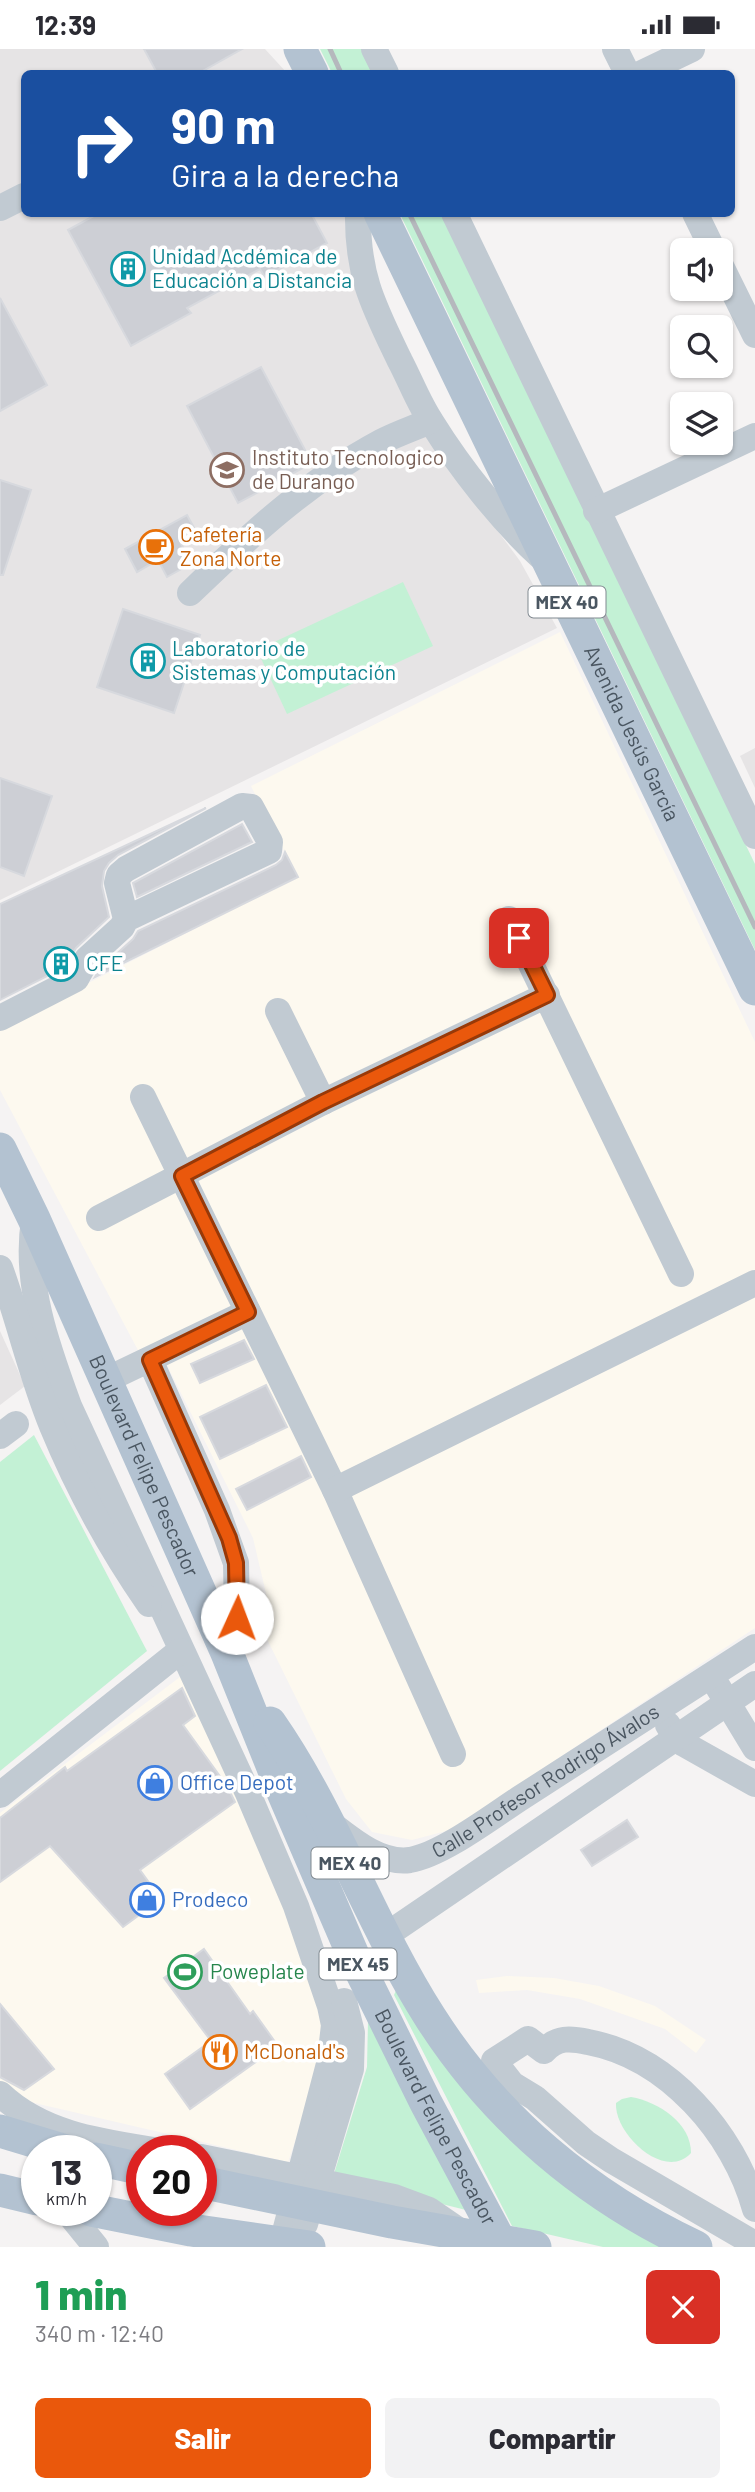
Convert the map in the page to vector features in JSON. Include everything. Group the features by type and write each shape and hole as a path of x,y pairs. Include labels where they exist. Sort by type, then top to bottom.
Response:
{"main road":[{"path":"300,49 309,70"},
{"name":"Avenida Jesús García","path":"382,217 755,989"},
{"name":"Boulevard Felipe Pescador","path":"0,1149 34,1219 233,1666 282,1790 376,2004 501,2243"},
{"name":"MEX 40","path":"233,1666 287,1748 330,1823 385,1936 429,2016 486,2092 543,2150 584,2182 696,2247"},
{"path":"376,2004 385,1936"},
{"path":"217,2184 306,2192 463,2234 501,2243 535,2247"},
{"path":"0,2190 21,2195"},
{"path":"112,2214 191,2230 297,2245"},
{"path":"191,2230 223,2247"}],"street":[{"path":"284,49 307,70"},
{"path":"374,49 384,70"},
{"path":"615,49 626,70"},
{"path":"648,70 692,49"},
{"path":"0,208 21,198"},
{"path":"358,217 359,253 370,298 430,421 450,451 506,520 550,565"},
{"path":"456,217 755,837"},
{"path":"697,217 707,238"},
{"path":"733,290 755,335"},
{"path":"191,593 279,509 372,447 430,421"},
{"path":"596,511 755,436"},
{"path":"0,1018 76,979 87,959 122,927 126,919 269,851 270,842 251,807 242,806 119,875 117,883 126,919"},
{"path":"509,919 681,1273"},
{"path":"0,1003 33,990 42,997"},
{"path":"99,1218 323,1102 547,995"},
{"path":"278,1011 323,1102"},
{"path":"143,1097 335,1490 453,1753"},
{"path":"34,1219 31,1240 35,1293 52,1358 88,1450 159,1597 180,1651 247,1791 287,1885 330,2006 334,2025 330,2060 297,2245"},
{"path":"0,1268 52,1424 75,1477 123,1567 180,1651"},
{"path":"335,1490 755,1283"},
{"path":"106,1380 248,1312"},
{"path":"150,1360 217,1510 236,1563 237,1618 233,1666"},
{"name":"Calle Profesor Rodrigo Ávalos","path":"330,1823 359,1845 383,1857 410,1860 432,1852 458,1838 755,1647"},
{"path":"0,1795 180,1651"},
{"path":"710,1676 755,1748"},
{"name":"Calle Profesor Rodrigo Ávalos","path":"385,1936 755,1683"},
{"path":"657,1710 676,1738 755,1784"},
{"path":"755,2209 735,2160 705,2115 667,2080 629,2054 607,2045 564,2039 552,2043 544,2051 528,2039 494,2061 512,2084 535,2098 586,2143 755,2244"},
{"path":"486,2092 525,2108 548,2123 603,2169 684,2223 708,2247"},
{"path":"0,2094 26,2115 60,2130 126,2145"},
{"path":"217,2162 306,2192"},
{"path":"79,2226 96,2247"}],"shaded area":[{"name":"Instituto Tecnologico de Durango","path":"0,49 265,49 284,70 21,70 21,217 350,217 365,305 497,530 520,561 557,628 0,900"},
{"path":"560,632 755,1042 755,1628 450,1830 412,1840 372,1832 346,1799 266,1637 272,1619 253,1538 158,1347 140,1354 0,1090 0,1028 297,877 251,786"},
{"path":"755,748 755,788 740,756"},
{"path":"0,1331 25,1386 0,1405"},
{"path":"184,1674 256,1832 328,2022 307,2107 288,2162 217,2145 217,2135 172,2135 13,2098 0,2084 0,1813"},
{"path":"507,1976 554,1978 599,1986 655,2006 706,2040 696,2053 665,2029 580,1999 527,1990 479,1993 476,1980"}],"green space":[{"path":"320,49 361,49 372,70 330,70"},
{"path":"401,217 442,217 755,864 755,950"},
{"path":"403,582 433,646 287,714 257,650"},
{"path":"34,1435 147,1651 0,1771 0,1462"},
{"path":"399,1983 451,2067 670,2247 603,2247 512,2226 394,1995"},
{"path":"368,2021 466,2210 333,2177 367,2067"},
{"path":"631,2097 662,2109 679,2123 690,2142 691,2153 680,2160 668,2162 643,2151 623,2128 618,2115 616,2103"}],"building":[{"path":"144,49 242,49 204,70 155,70"},
{"path":"92,217 313,217 327,243 265,277 260,269 187,308 191,313 131,346 68,230"},
{"path":"0,298 47,385 0,411"},
{"path":"261,367 312,463 238,503 187,406"},
{"path":"0,480 31,490 3,575 0,575"},
{"name":"Cafetería Zona Norte","path":"187,515 198,535 181,544 192,563 167,577 158,560 137,572 125,549"},
{"name":"Laboratorio de Sistemas y Computación","path":"123,609 200,635 174,713 97,687"},
{"path":"0,778 52,796 24,876 0,867"},
{"path":"206,808 118,855 109,863 104,871 102,886 109,917 76,948 65,967 0,1000 0,904"},
{"path":"242,824 252,842 137,897 133,883"},
{"path":"285,852 298,877 95,977 138,931 276,865"},
{"path":"244,1340 254,1359 200,1383 191,1364"},
{"path":"266,1385 287,1427 220,1459 200,1417"},
{"path":"301,1456 311,1477 247,1510 236,1489"},
{"path":"182,1688 195,1716 183,1725 227,1786 235,1802 140,1870 161,1899 123,1927 50,1846 0,1882 0,1818 65,1767 67,1771"},
{"path":"627,1820 638,1837 592,1866 581,1850"},
{"path":"204,1949 250,2014 253,2011 278,2046 190,2109 165,2074 211,2041 164,1978"},
{"path":"0,2004 54,2069 24,2090 0,2077"}],"railway":[{"path":"330,49 340,70"},
{"path":"411,217 755,927"}],"place":[{"name":"Unidad Acdémica de Educación a Distancia","path":"128,269"},
{"name":"Instituto Tecnologico de Durango","path":"227,470"},
{"name":"Cafetería Zona Norte","path":"156,547"},
{"name":"Laboratorio de Sistemas y Computación","path":"148,661"},
{"name":"CFE","path":"61,964"},
{"name":"Office Depot","path":"155,1783"},
{"name":"Prodeco","path":"147,1900"},
{"name":"Poweplate","path":"185,1972"},
{"name":"McDonald's","path":"220,2052"}],"route":[{"path":"237,1618 236,1563 229,1538 150,1360 248,1312 182,1176 323,1102 547,995 519,938"}]}
